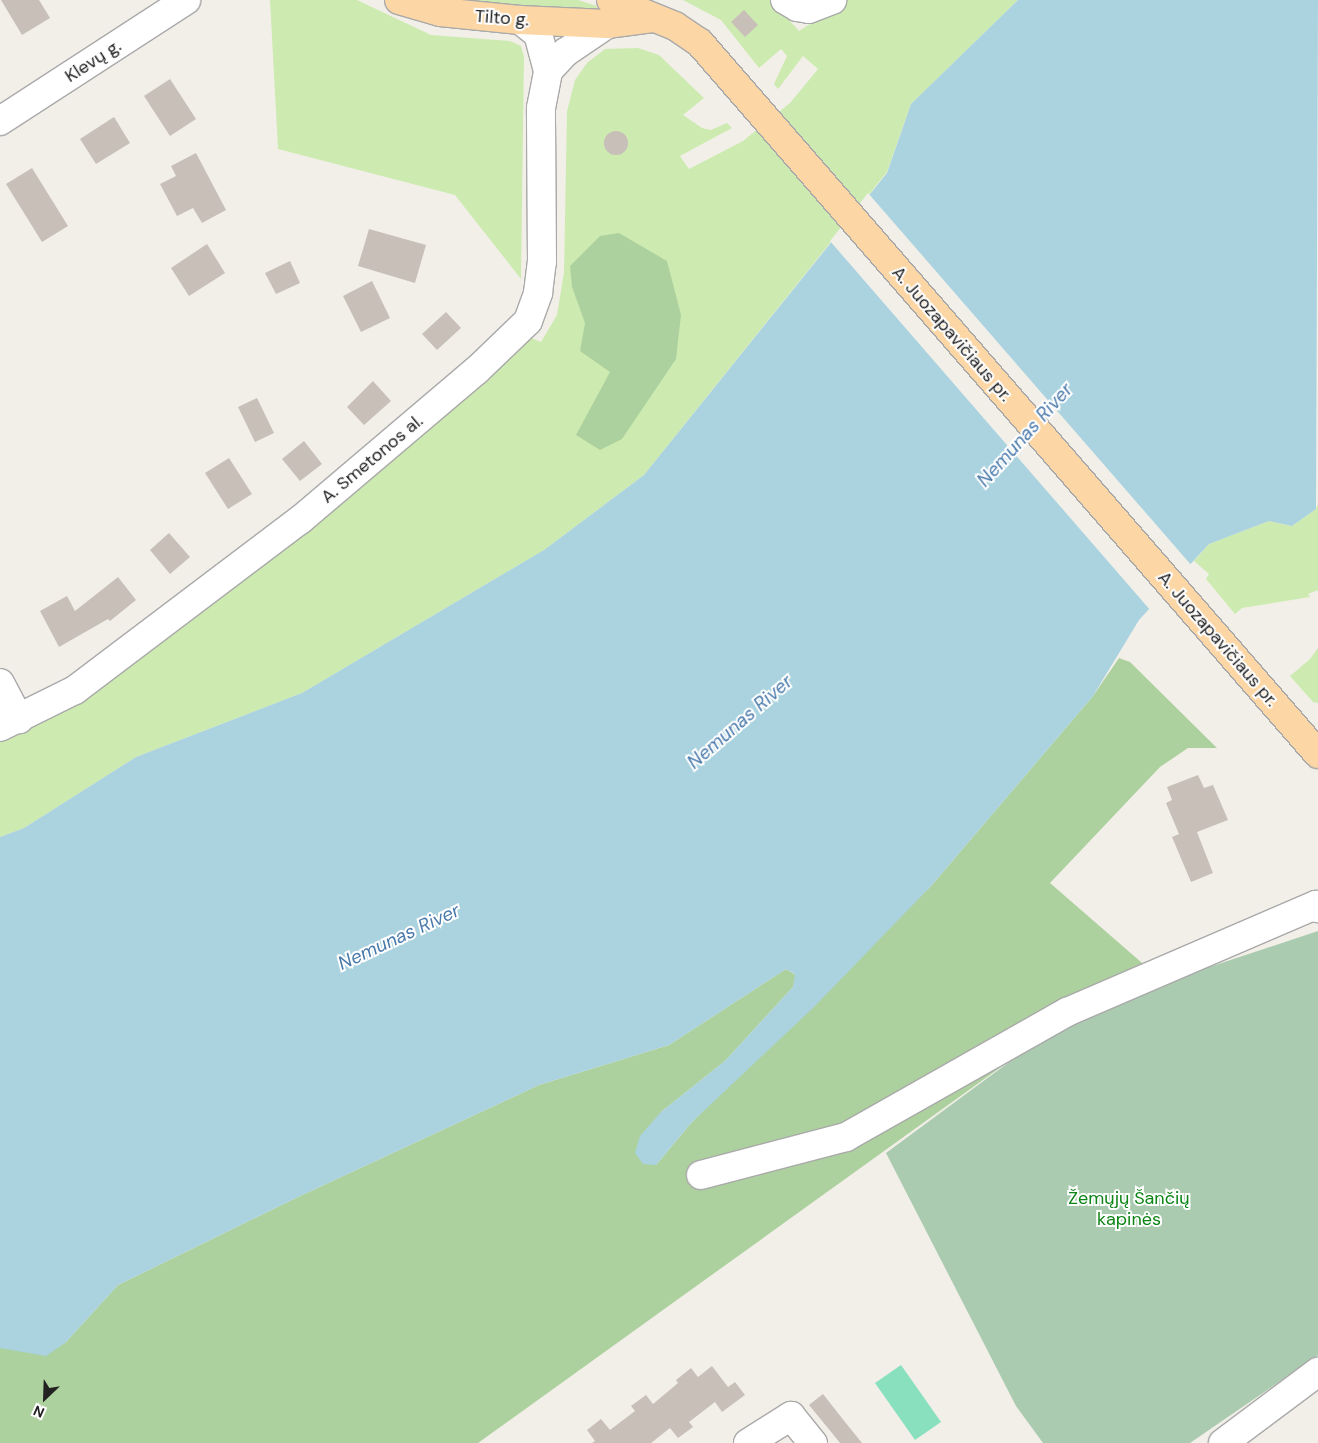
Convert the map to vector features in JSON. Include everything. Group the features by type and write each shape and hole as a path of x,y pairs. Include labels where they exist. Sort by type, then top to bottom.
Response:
{"main road":[{"name":"Tilto g.","path":"420,3 454,14 520,20 609,12"},
{"name":"A. Juozapavičiaus pr.","path":"609,12 654,18 675,26 700,43 1318,754"}],"street":[{"name":"Klevų g.","path":"0,121 186,0"},
{"path":"785,0 797,7 809,9 832,0"},
{"path":"548,71 609,12"},
{"name":"A. Smetonos al.","path":"10,723 76,690 300,520 476,371 528,321 538,292 542,262 541,108 548,71 538,34 520,20"},
{"path":"0,683 10,723"},
{"path":"701,1176 846,1137 1067,1012 1316,905 1318,908"},
{"path":"1238,1438 1318,1372"},
{"path":"748,1443 792,1416 814,1443"}],"green space":[{"path":"270,0 357,0 431,35 510,41 521,46 524,57 521,279 455,195 278,149"},
{"path":"456,0 578,0 597,6 596,11 479,5"},
{"path":"683,0 771,0 799,31 847,0 1018,0 911,104 887,172 644,475 544,550 302,693 136,757 24,828 0,837 0,740 456,402 531,338 541,342 557,315 564,272 567,111 575,80 587,63 605,49 638,48 659,55 704,98 683,115 702,128 711,130 727,123 732,128 680,156 689,169 743,141 790,103 818,69 803,56 778,89 774,84 787,56 781,49 759,68 721,20"},
{"path":"619,233 667,261 681,315 676,359 622,439 600,450 576,435 610,372 580,351 585,323 572,287 570,266 600,236"},
{"path":"1318,504 1318,590 1308,594 1310,597 1242,608 1235,614 1206,579 1209,574 1194,561 1209,544 1269,521 1292,526 1316,509"},
{"path":"1318,648 1318,703 1313,702 1290,676 1310,659"},
{"path":"1119,658 1130,662 1217,748 1188,748 1160,767 1050,883 1164,982 1058,1026 478,1443 0,1443 0,1348 65,1343 118,1285 298,1197 539,1085 669,1045 786,969 796,975 793,987 725,1061 661,1112 656,1165 691,1123 931,886 1093,696"},
{"name":"Žemųjų Šančių kapinės","path":"1318,931 1318,1355 1190,1443 1043,1443 1016,1406 886,1153 1058,1026 1164,982"},
{"path":"901,1365 941,1422 915,1440 875,1383"}],"water":[{"name":"Nemunas River","path":"1018,0 1318,0 1316,509 1292,526 1269,521 1209,544 1139,620 1093,696 931,886 815,1006 691,1123 656,1165 643,1164 635,1153 640,1136 661,1112 725,1061 793,987 795,974 786,969 669,1045 539,1085 298,1197 118,1285 65,1343 46,1356 0,1348 0,837 24,828 136,757 302,693 544,550 644,475 887,173 911,104"}],"pier":[{"path":"868,193 1192,566 1151,611 830,241"}],"building":[{"path":"1,0 39,0 50,18 22,35"},
{"path":"744,10 758,25 745,37 731,22"},
{"path":"170,79 196,119 170,136 144,96"},
{"path":"114,117 130,143 96,164 80,139"},
{"path":"616,131 621,132 627,138 627,148 621,154 616,155 611,154 605,148 604,143 605,138 611,132"},
{"path":"196,153 226,210 202,223 193,208 177,216 160,184 176,176 171,166"},
{"path":"32,168 68,226 42,242 6,184"},
{"path":"369,229 426,245 415,283 358,266"},
{"path":"207,244 225,273 189,296 171,268"},
{"path":"290,261 300,283 276,294 265,273"},
{"path":"372,281 390,318 361,332 343,296"},
{"path":"446,312 461,328 437,350 422,334"},
{"path":"373,381 391,401 364,425 347,407"},
{"path":"257,398 274,433 255,442 238,407"},
{"path":"304,441 322,464 300,481 282,459"},
{"path":"229,458 252,494 228,509 205,473"},
{"path":"169,533 190,557 170,574 150,550"},
{"path":"118,577 136,600 110,621 108,619 59,647 40,611 67,596 75,611"},
{"path":"1198,775 1204,788 1213,785 1228,820 1197,832 1213,873 1191,882 1172,837 1179,834 1166,803 1172,800 1167,787"},
{"path":"712,1366 728,1387 735,1382 745,1395 722,1412 715,1402 689,1422 693,1427 678,1438 670,1428 651,1443 592,1443 595,1441 587,1430 601,1419 610,1430 635,1411 631,1406 646,1395 653,1404 678,1383 676,1380 691,1368 698,1377"},
{"path":"823,1394 862,1443 840,1443 809,1405"}]}
